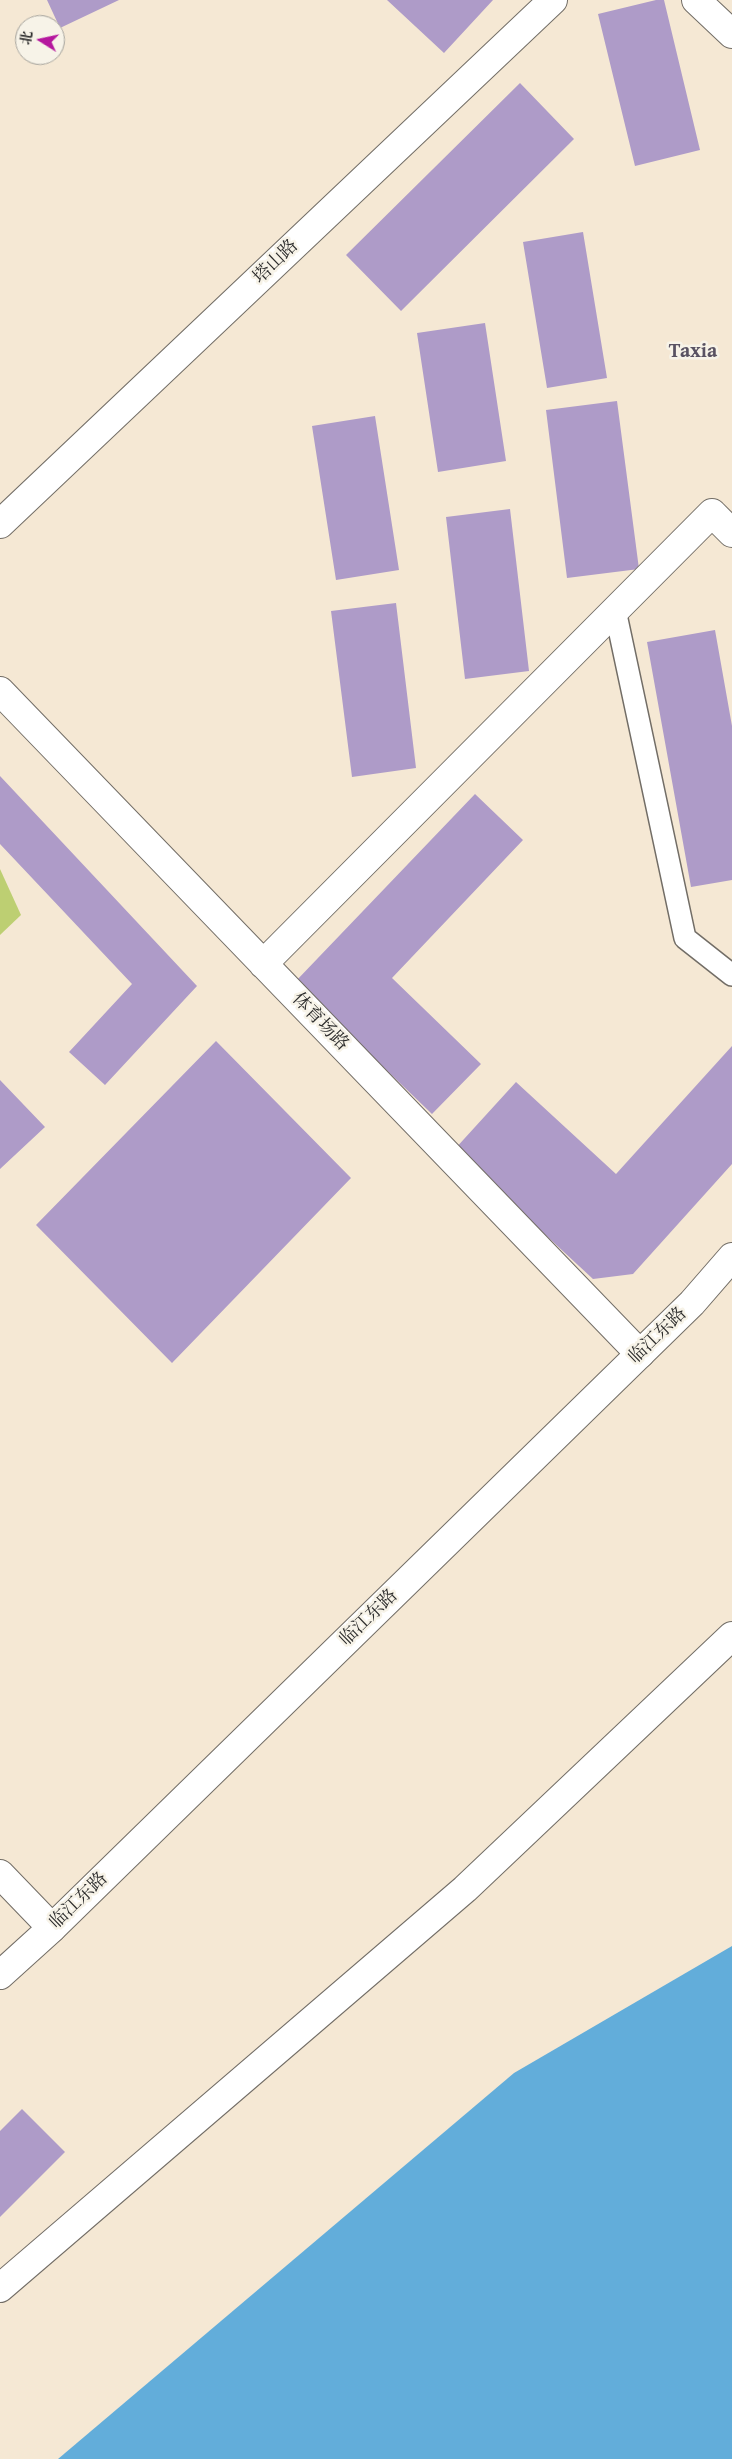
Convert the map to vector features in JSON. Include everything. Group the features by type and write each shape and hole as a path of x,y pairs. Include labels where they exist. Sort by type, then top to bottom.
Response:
{"street":[{"name":"塔山路","path":"0,524 553,0"},
{"path":"696,0 732,34"},
{"path":"263,964 712,513 732,533"},
{"name":"体育场路","path":"0,691 640,1354"},
{"name":"临江东路","path":"0,1975 52,1928 692,1303 732,1257"},
{"path":"0,2288 465,1889 732,1636"},
{"path":"0,1874 52,1928"}],"lane":[{"path":"615,610 686,938 732,975"}],"green space":[{"path":"0,869 21,915 0,935"}],"water":[{"path":"732,1946 732,2459 58,2459 514,2073"}],"building":[{"path":"47,0 119,0 65,26 65,15 54,15"},
{"path":"387,0 493,0 444,53"},
{"path":"656,0 664,0 700,150 635,166 598,14"},
{"path":"520,83 574,139 401,311 346,255"},
{"path":"583,232 607,378 547,388 523,242"},
{"path":"485,323 506,461 438,472 417,333"},
{"path":"617,401 639,569 567,578 546,410"},
{"path":"375,416 399,570 336,580 312,426"},
{"path":"510,509 529,671 465,679 446,517"},
{"path":"396,603 416,768 352,777 331,611"},
{"path":"715,630 732,726 732,880 691,887 647,642"},
{"path":"0,776 197,986 105,1085 69,1052 132,984 0,844"},
{"path":"475,794 523,840 392,978 481,1064 432,1114 295,982"},
{"path":"216,1041 351,1178 172,1363 36,1225"},
{"path":"732,1046 732,1164 633,1274 593,1279 454,1150 516,1082 616,1174"},
{"path":"0,1080 45,1127 0,1169"},
{"path":"22,2109 65,2152 0,2217 0,2131"}],"district":[{"name":"Taxia","path":"693,352"}]}
